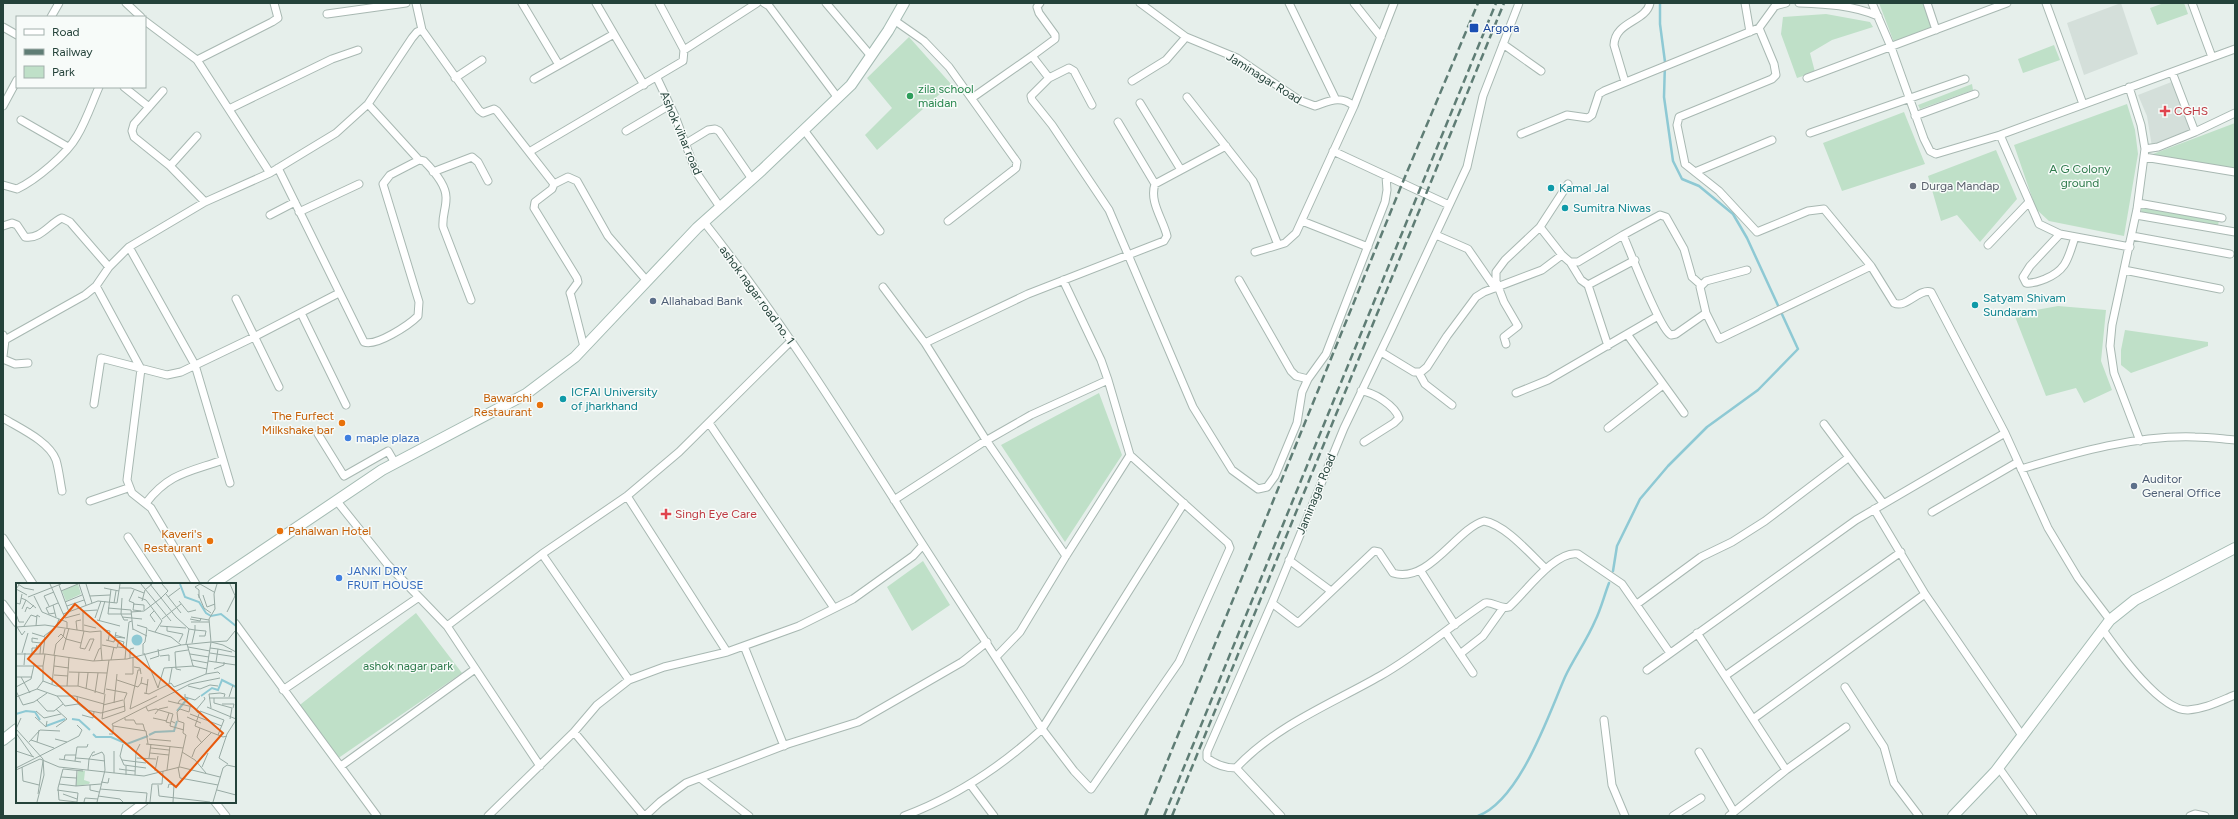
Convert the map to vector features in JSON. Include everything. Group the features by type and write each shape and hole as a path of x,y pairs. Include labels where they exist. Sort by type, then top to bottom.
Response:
{"street":[{"path":"52,16 59,3"},
{"path":"126,3 140,16"},
{"path":"197,60 278,18 274,3"},
{"path":"326,14 406,3"},
{"path":"416,3 422,30 479,110 483,113 494,109 497,111 554,184"},
{"path":"522,3 559,65"},
{"path":"529,152 657,78 683,61 684,50 659,3"},
{"path":"684,50 757,3"},
{"path":"764,3 769,6 838,98"},
{"path":"826,3 871,56"},
{"path":"214,583 336,500 395,463 526,394 564,366 704,222 752,179 851,85 904,3"},
{"path":"972,98 1055,39 1055,36 1039,13 1037,7 1040,3"},
{"name":"Jaminagar Road","path":"1140,3 1186,37 1237,58 1308,104 1315,106 1335,98"},
{"path":"1289,3 1335,98 1347,100 1354,106"},
{"path":"1354,3 1381,37"},
{"path":"1255,252 1278,245 1291,239 1302,221 1354,106 1394,3"},
{"name":"Jaminagar Road","path":"1236,768 1220,766 1212,762 1206,755 1272,603 1324,472 1450,205 1469,161 1483,96 1519,3"},
{"path":"1625,82 1614,45 1614,38 1621,29 1647,10 1650,3"},
{"path":"1745,3 1750,32"},
{"path":"1521,134 1567,115 1588,118 1592,115 1599,94 1759,28 1778,4 1786,3"},
{"path":"1799,3 1825,3 1860,9 1878,16"},
{"path":"1872,3 1891,47 1909,100 1928,147 1936,154 2000,134 2235,48"},
{"path":"1926,3 1936,30"},
{"path":"1807,78 2007,3"},
{"path":"2046,3 2083,104"},
{"path":"2192,3 2212,57"},
{"path":"599,4 614,34 644,85"},
{"path":"894,20 924,41 937,54 972,98 1017,162 1016,168 948,221"},
{"path":"146,22 197,60 270,173"},
{"path":"3,27 16,34"},
{"path":"1759,28 1774,64 1775,77 1685,113 1678,118 1677,124 1685,164 1726,197 1757,232 1808,211 1824,209 1871,266 1896,305 1925,292 1931,292 2005,433 2048,528 2078,578 2110,620"},
{"path":"28,363 15,364 3,358 4,339 85,295 96,286 109,268 129,247 205,202 270,173 336,133 368,104 412,38 417,32 422,30"},
{"path":"534,79 614,34"},
{"path":"1132,81 1166,60 1186,37"},
{"path":"1503,44 1541,71"},
{"path":"229,109 332,59 358,50"},
{"path":"1032,56 1049,78"},
{"path":"455,78 482,60"},
{"path":"1092,105 1074,72 1069,68 1049,78 1030,96 1052,125 1108,210 1193,408 1232,470 1258,489 1264,488 1274,476 1297,423 1302,392 1308,379 1326,354 1385,202 1387,190 1386,176"},
{"path":"2172,72 2195,132"},
{"name":"Ashok vihar road","path":"657,78 670,105 696,172 720,207"},
{"path":"1810,133 1909,100 1964,79"},
{"path":"3,106 16,82"},
{"path":"2129,87 2141,125 2145,149 2136,215 2112,325 2111,360 2140,441"},
{"path":"3,185 17,188 28,184 68,147 77,136 99,88"},
{"path":"125,88 148,107"},
{"path":"163,92 134,124 132,131 134,137 170,166 205,202"},
{"path":"1915,116 1975,94"},
{"path":"1187,97 1253,181 1278,245"},
{"path":"1140,103 1181,170"},
{"path":"368,104 419,160 424,161 446,193 442,217 443,227 471,300"},
{"path":"626,131 670,105"},
{"path":"2145,149 2158,146 2195,132 2235,113"},
{"path":"21,120 68,147"},
{"path":"925,344 1028,294 1164,241 1167,236 1153,199 1155,184 1118,122"},
{"path":"685,144 708,130 715,129 719,131 752,179"},
{"path":"804,130 880,231"},
{"path":"2000,134 2039,224 2060,234 2130,246"},
{"path":"170,166 197,136"},
{"path":"1695,172 1772,140"},
{"path":"1155,184 1226,146"},
{"path":"1334,149 1386,176 1450,205"},
{"path":"433,172 472,157 478,162 488,181"},
{"path":"2144,157 2235,172"},
{"path":"278,168 360,337 369,344 377,342 412,322 418,316 419,302 383,184 390,175 419,160"},
{"path":"584,347 570,293 578,282 577,278 534,208 535,202 552,189 554,184 568,177 577,181 608,236 647,281"},
{"path":"300,212 359,184"},
{"path":"1497,288 1496,276 1499,267 1540,227 1568,184"},
{"path":"270,215 295,202"},
{"path":"1988,245 2029,202"},
{"path":"2138,203 2222,218"},
{"path":"1570,262 1578,262 1623,235 1658,216 1664,215 1678,235 1692,277 1701,285"},
{"path":"2136,215 2235,232"},
{"path":"3,226 12,223 17,225 25,237 31,238 39,235 54,221 62,218 70,222 109,268"},
{"path":"1302,221 1368,247"},
{"name":"ashok nagar road no. 1","path":"704,222 749,280 810,368 1042,729 1074,771 1091,789 1179,662 1230,548 1228,543 1184,503"},
{"path":"1540,227 1562,255 1570,262 1583,282 1588,285 1608,346"},
{"path":"2060,234 2025,273 2023,280 2026,283 2040,281 2060,271 2068,260 2075,237"},
{"path":"1436,235 1468,249 1497,288 1518,326 1504,337 1506,344"},
{"path":"1623,235 1658,316 1668,334 1673,335 1706,313"},
{"path":"2132,236 2230,254"},
{"path":"129,247 195,365 230,483"},
{"path":"1420,373 1427,367 1474,300 1480,294 1542,270 1562,255"},
{"path":"1588,285 1634,260"},
{"path":"1747,270 1706,281 1701,285 1700,290 1706,313 1719,339 1871,266"},
{"path":"2124,270 2220,289"},
{"path":"904,816 970,784 1010,756 1042,729 1184,503 1130,455 1101,360 1063,280"},
{"path":"1239,280 1291,371 1296,376 1308,379"},
{"path":"96,286 141,369 127,480 128,488 146,503 195,583"},
{"path":"883,287 925,344 986,440 1066,556"},
{"path":"94,404 101,358 141,369 174,374 254,337 339,293"},
{"path":"236,299 279,387"},
{"path":"301,313 346,405"},
{"path":"1516,393 1548,380 1658,316"},
{"path":"1627,334 1684,413"},
{"path":"447,626 542,554 627,496 679,452 791,341"},
{"path":"1381,352 1414,372 1420,373"},
{"path":"1420,373 1425,384 1452,405"},
{"path":"894,500 986,440 1031,415 1108,380"},
{"path":"1608,428 1663,384"},
{"path":"1361,391 1368,391 1380,399 1396,412 1399,418 1364,442"},
{"path":"3,418 42,443 51,452 55,459 62,491"},
{"path":"709,423 834,608"},
{"path":"1824,424 1883,503"},
{"path":"1647,670 1697,633 1883,503 2005,433"},
{"path":"318,434 344,476 388,451 395,463"},
{"path":"2021,469 2057,458 2116,444 2194,436 2235,440"},
{"path":"996,657 1020,632 1130,455"},
{"path":"1638,604 1701,557 1732,542 1765,521 1848,458"},
{"path":"146,503 158,488 173,477 223,460"},
{"path":"1932,512 2018,462"},
{"path":"90,501 128,488"},
{"path":"627,496 727,652"},
{"path":"336,500 388,565 447,626 540,766"},
{"path":"1874,509 1925,594 2023,737"},
{"path":"1272,603 1298,623 1374,551 1379,552 1393,573 1405,575 1420,570 1484,521 1496,526 1513,538 1546,569"},
{"path":"128,537 158,583"},
{"path":"3,538 32,583"},
{"path":"488,816 574,732 597,705 629,680 664,667 727,652 798,626 853,599 907,560 923,545"},
{"path":"1953,816 1998,768 2023,737 2110,620 2135,600 2235,548"},
{"path":"1725,676 1901,552"},
{"path":"542,554 629,680"},
{"path":"1460,654 1483,636 1503,608 1511,605 1546,569 1560,559 1578,554 1617,579 1638,604 1654,633 1670,653"},
{"path":"1289,560 1331,591"},
{"path":"1420,570 1455,626"},
{"path":"1753,719 1925,594"},
{"path":"283,690 419,597"},
{"path":"1281,816 1236,768 1274,736 1348,692 1380,676 1446,633 1488,602 1503,608"},
{"path":"3,604 16,622"},
{"path":"236,624 283,690 342,766 377,816"},
{"path":"2102,630 2145,683 2163,699 2177,707 2186,710 2199,709 2235,694"},
{"path":"1446,633 1474,673"},
{"path":"1697,633 1786,770"},
{"path":"574,732 645,816 660,802 686,783 784,746 858,722 962,662 987,642"},
{"path":"744,646 784,746"},
{"path":"342,766 475,669"},
{"path":"1845,687 1884,747 1894,783 1919,816"},
{"path":"1604,720 1612,785 1625,816"},
{"path":"1699,752 1731,814 1786,770 1846,727"},
{"path":"3,740 16,729"},
{"path":"1998,768 2033,816"},
{"path":"700,778 749,816"},
{"path":"970,784 994,816"},
{"path":"1673,816 1701,798"},
{"path":"125,816 143,803"},
{"path":"216,803 226,816"},
{"path":"2190,816 2195,814 2205,816"}],"shaded area":[{"path":"2121,3 2138,54 2084,75 2067,23"},
{"name":"CGHS","path":"2174,81 2193,131 2152,147 2147,116 2138,95"}],"green space":[{"path":"1879,3 1924,3 1933,29 1895,45"},
{"path":"2164,3 2184,3 2188,14 2157,25 2150,8"},
{"path":"1826,14 1870,22 1873,27 1832,40 1810,53 1815,72 1797,78 1781,34 1783,17"},
{"name":"zila school maidan","path":"909,37 951,84 877,150 865,135 892,108 867,78"},
{"path":"2054,45 2060,60 2023,73 2018,59"},
{"path":"1972,84 1973,90 1920,109 1918,105"},
{"name":"A G Colony ground","path":"2127,104 2135,130 2138,154 2124,236 2049,221 2036,209 2014,145"},
{"path":"1904,112 1925,164 1842,191 1823,143"},
{"path":"2235,123 2235,169 2156,157 2153,154"},
{"path":"1996,150 2017,199 1980,242 1957,215 1941,221 1928,176"},
{"path":"2142,208 2219,221 2218,225 2141,212"},
{"path":"2058,306 2106,310 2101,361 2112,390 2084,403 2076,388 2046,396 2014,314"},
{"path":"2125,330 2208,342 2208,346 2131,373 2121,365 2121,350"},
{"path":"1099,393 1122,455 1065,542 1001,445"},
{"path":"923,561 950,605 912,631 887,587"},
{"name":"ashok nagar park","path":"416,613 462,673 337,759 296,708"}],"waterway":[{"path":"1613,571 1617,546 1640,499 1668,466 1707,427 1758,390 1798,349 1747,238 1733,214 1699,186 1682,179 1673,161 1664,97 1665,62 1660,24 1660,3"},
{"path":"1478,816 1493,807 1507,793 1520,775 1541,734 1565,677 1597,616 1609,583"}],"railway":[{"path":"1145,816 1402,184 1478,3"},
{"path":"1164,816 1496,3"},
{"path":"1172,816 1504,3"}],"place":[{"name":"Argora","path":"1474,28"},
{"name":"zila school maidan","path":"910,96"},
{"name":"CGHS","path":"2165,111"},
{"name":"Durga Mandap","path":"1913,186"},
{"name":"Kamal Jal","path":"1551,188"},
{"name":"Sumitra Niwas","path":"1565,208"},
{"name":"Allahabad Bank","path":"653,301"},
{"name":"Satyam Shivam Sundaram","path":"1975,305"},
{"name":"ICFAI University of jharkhand","path":"563,399"},
{"name":"Bawarchi Restaurant","path":"540,405"},
{"name":"The Furfect Milkshake bar","path":"342,423"},
{"name":"maple plaza","path":"348,438"},
{"name":"Auditor General Office","path":"2134,486"},
{"name":"Singh Eye Care","path":"666,514"},
{"name":"Pahalwan Hotel","path":"280,531"},
{"name":"Kaveri's Restaurant","path":"210,541"},
{"name":"JANKI DRY FRUIT HOUSE","path":"339,578"}]}
